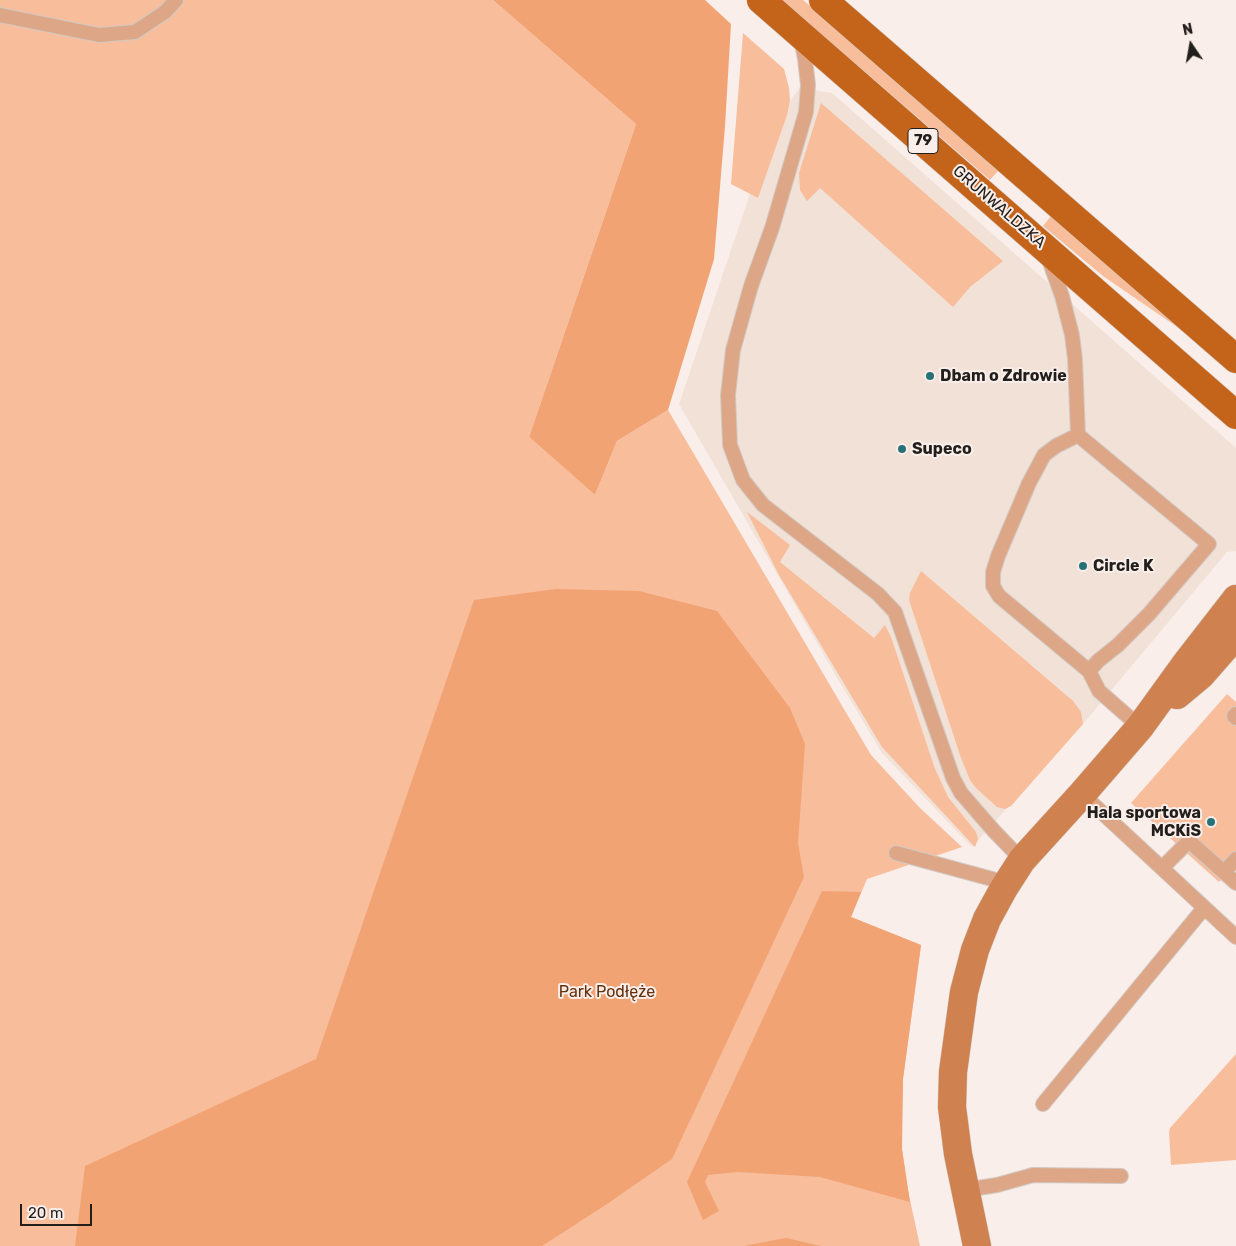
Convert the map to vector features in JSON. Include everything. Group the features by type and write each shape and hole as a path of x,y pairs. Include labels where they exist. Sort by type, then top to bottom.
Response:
{"main road":[{"name":"GRUNWALDZKA","path":"761,0 1236,415"},
{"name":"79","path":"823,0 1236,359"}],"street":[{"path":"977,1246 958,1154 952,1107 953,1072 964,992 974,950 987,919 1006,883 1022,860 1140,727 1236,599"},
{"path":"1140,727 1201,675 1236,635"}],"lane":[{"path":"0,15 99,35 136,32 165,12 176,0"},
{"path":"799,34 805,59 808,85 806,112 772,228 751,286 733,350 728,395 730,445 743,480 763,505 878,594 896,612 953,778 961,792 1022,860"},
{"path":"1046,249 1062,296 1072,335 1075,358 1078,435 1209,544 1149,614 1089,671"},
{"path":"1078,435 1056,446 1044,455 1029,483 998,556 993,572 993,586 1000,596 1089,671 1099,691 1140,727"},
{"path":"1236,714 1234,716 1236,718"},
{"path":"1082,794 1236,937"},
{"path":"1162,868 1189,841 1236,883"},
{"path":"896,853 960,871 968,871 1006,883"},
{"path":"1224,872 1236,859"},
{"path":"1042,1104 1204,908"},
{"path":"965,1190 997,1185 1034,1175 1121,1176"}],"shaded area":[{"path":"800,88 832,93 1236,448 1236,551 1227,552 1083,724 972,847 882,753 679,404 775,120"}],"green space":[{"path":"0,0 493,0 636,124 529,437 595,495 617,441 668,410 871,755 920,808 962,847 867,879 851,917 921,945 903,1079 902,1114 902,1149 907,1186 920,1246 0,1246"},
{"path":"493,0 705,0 731,24 714,259 668,410 617,441 595,495 529,437 636,124"},
{"path":"782,0 803,0 999,170 990,180"},
{"path":"743,33 784,69 789,88 790,100 787,115 758,198 731,184"},
{"path":"821,103 1003,261 970,287 953,307 820,188 807,201 800,190 799,173"},
{"path":"1051,216 1196,340 1103,276 1043,226"},
{"path":"747,512 790,545 780,562 874,638 885,625 891,637 935,769 948,797 976,832 978,839 975,847 882,747 779,575"},
{"path":"921,571 1073,701 1081,712 1083,724 1011,806 1005,809 997,807 976,788 970,780 961,758 909,600 910,593"},
{"name":"Park Podłęże","path":"556,589 639,591 717,611 790,708 805,744 798,843 804,877 672,1159 542,1246 75,1246 85,1166 316,1059 474,600"},
{"path":"1227,694 1236,702 1236,864 1219,882 1131,803"},
{"path":"822,891 861,892 851,917 921,945 903,1079 902,1149 910,1202 820,1177 738,1172 708,1175 705,1182 719,1211 703,1220 687,1182"},
{"path":"1236,1054 1236,1160 1171,1165 1170,1128"},
{"path":"786,1238 821,1246 743,1246"}],"place":[{"name":"Dbam o Zdrowie","path":"930,376"},
{"name":"Supeco","path":"902,449"},
{"name":"Circle K","path":"1083,566"},
{"name":"Hala sportowa MCKiS","path":"1211,822"}]}
